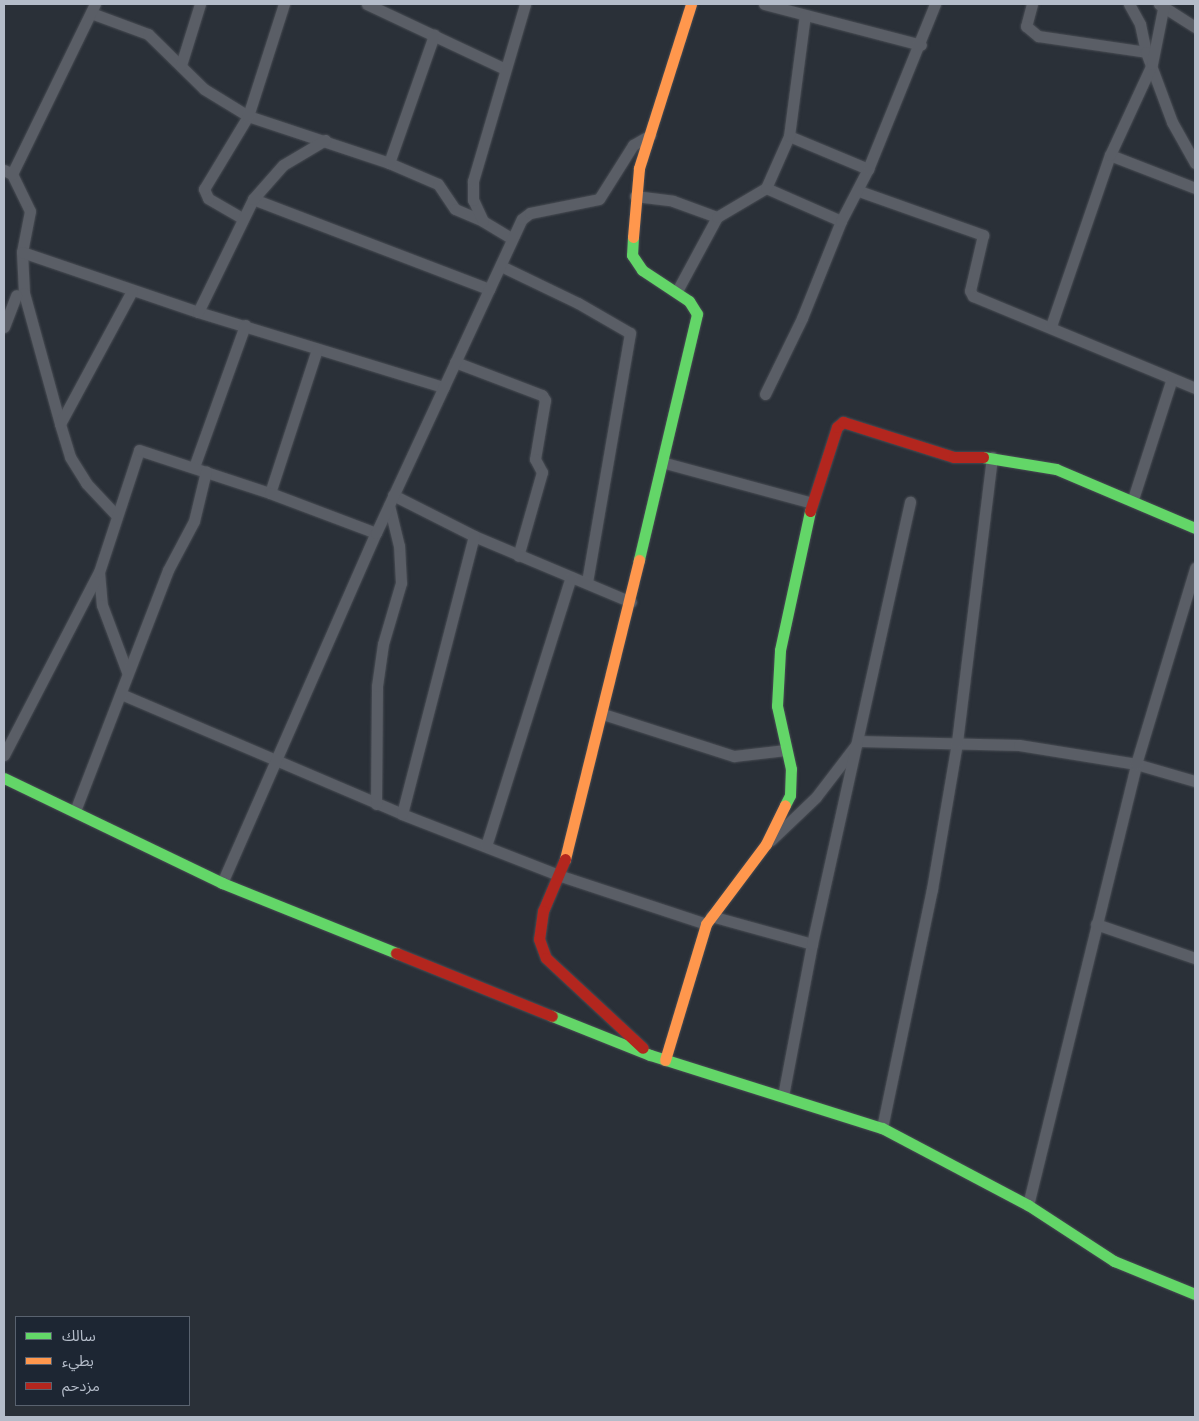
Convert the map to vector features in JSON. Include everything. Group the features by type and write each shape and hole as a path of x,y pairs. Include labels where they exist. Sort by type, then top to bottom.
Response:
{"street":[{"path":"181,64 200,4"},
{"path":"242,218 208,198 204,190 248,116 284,4"},
{"path":"367,4 503,68"},
{"path":"483,221 473,200 473,181 503,68 525,4"},
{"path":"650,1055 546,958 539,939 543,911 561,876 603,714 665,464 697,314 678,291 642,270 632,255 635,196 650,135 691,4"},
{"path":"764,4 921,45"},
{"path":"764,394 802,318 841,221 868,169 921,45 935,4"},
{"path":"1032,4 1026,26 1038,36 1146,52"},
{"path":"1129,4 1140,24 1146,52 1172,122 1195,163"},
{"path":"1051,326 1110,155 1152,64 1162,6 1195,27"},
{"path":"116,515 86,483 70,457 20,294 22,252 30,211 8,172 93,8 148,34 181,64 204,89 248,116 325,140 389,163 438,184 455,209 483,221 511,238"},
{"path":"678,291 717,217 766,188 789,136 805,15"},
{"path":"389,163 434,35"},
{"path":"222,882 272,761 500,266 511,238 530,213 599,199 633,145 650,135"},
{"path":"789,136 868,169"},
{"path":"198,312 242,218 253,200 283,165 325,140"},
{"path":"1110,155 1195,188"},
{"path":"766,188 841,221"},
{"path":"858,191 982,235 971,295 1051,326 1171,381 1195,388"},
{"path":"635,196 673,201 717,217"},
{"path":"253,200 489,289"},
{"path":"22,252 132,291 444,387"},
{"path":"500,266 578,303 630,333 587,582"},
{"path":"60,424 132,291"},
{"path":"4,295 20,294"},
{"path":"4,327 20,294"},
{"path":"194,467 245,325"},
{"path":"270,492 317,349"},
{"path":"455,362 544,397 535,459 542,472 518,556"},
{"path":"1133,499 1171,381"},
{"path":"766,844 790,795 786,750 777,706 780,650 812,502 837,428 843,422 954,457 992,457 1056,469 1133,499 1195,528"},
{"path":"4,755 99,572 116,515 139,450 270,492 376,533"},
{"path":"882,1128 932,889 957,742 992,457"},
{"path":"665,464 812,502"},
{"path":"75,811 121,694 127,672 168,570 194,520 206,471"},
{"path":"391,500 518,556 587,582 630,602"},
{"path":"376,804 377,686 383,644 401,583 400,546 391,500"},
{"path":"783,1096 812,944 859,741 910,502"},
{"path":"402,814 474,536"},
{"path":"1028,1205 1136,764 1195,568"},
{"path":"99,572 102,605 127,672"},
{"path":"486,846 571,577"},
{"path":"121,694 272,761 376,804 561,876 708,920 812,944"},
{"path":"603,714 734,756 786,750"},
{"path":"859,741 957,742 1025,746 1136,764 1195,781"},
{"path":"665,1060 708,920 766,844 816,797 859,741"},
{"path":"4,778 222,882 650,1055 882,1128 1028,1205 1114,1261 1195,1294"},
{"path":"1096,924 1195,958"}],"traffic: fast":[{"path":"633,237 632,255 642,270 689,301 697,314 639,560"},
{"path":"983,457 1056,469 1195,528"},
{"path":"785,805 790,795 791,769 777,706 780,650 810,511"},
{"path":"4,778 222,883 396,953"},
{"path":"552,1016 650,1055 882,1128 1028,1205 1114,1261 1195,1294"}],"traffic: slow":[{"path":"633,237 639,168 691,4"},
{"path":"565,859 639,560"},
{"path":"665,1060 706,924 766,844 785,805"}],"traffic: jam":[{"path":"810,511 837,427 843,422 954,457 983,457"},
{"path":"565,859 543,911 539,939 546,958 643,1048"},
{"path":"396,953 552,1016"}]}
